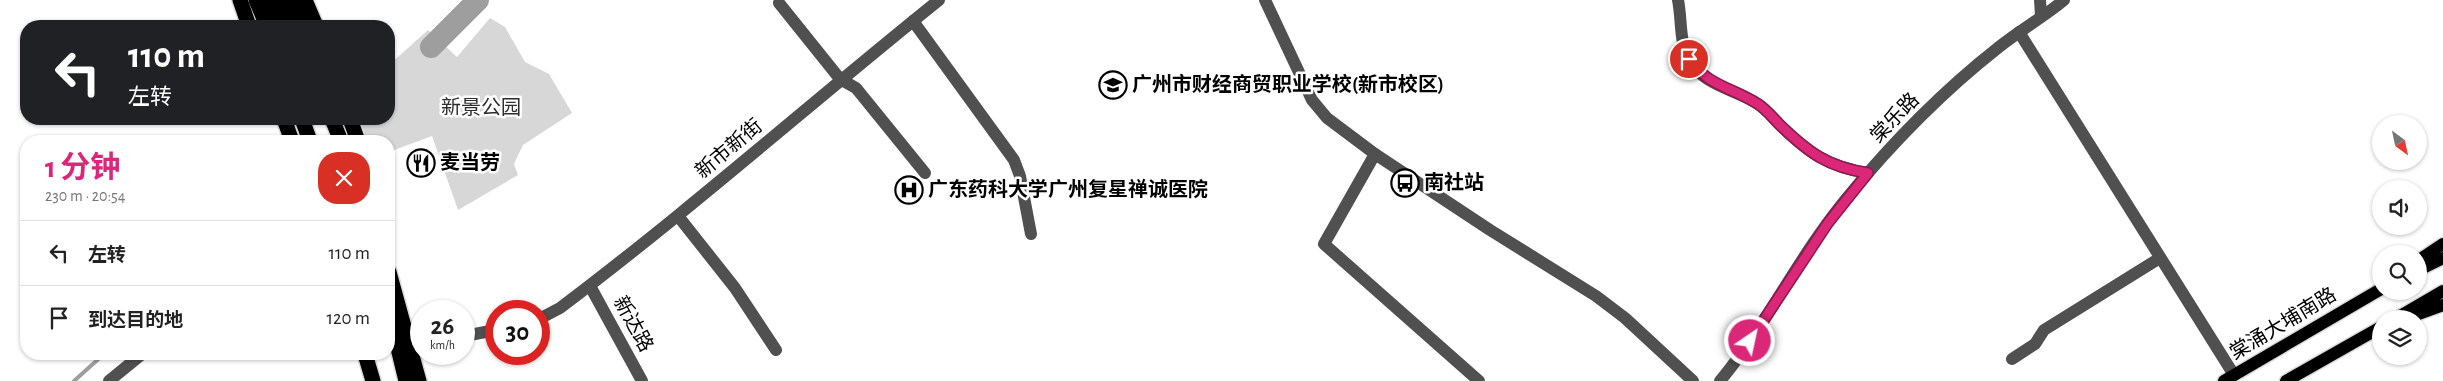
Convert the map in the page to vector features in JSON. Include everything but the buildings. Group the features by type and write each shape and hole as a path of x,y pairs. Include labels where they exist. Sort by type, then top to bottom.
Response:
{"highway":[{"path":"240,0 247,20"},
{"path":"256,0 264,20"},
{"path":"269,0 280,20"},
{"path":"283,0 291,20"},
{"path":"305,0 313,20"},
{"path":"395,288 410,330"},
{"path":"395,336 406,381"},
{"path":"367,360 373,381"},
{"path":"376,360 381,381"},
{"path":"418,365 419,381"}],"main road":[{"path":"294,0 300,20"},
{"path":"2427,255 2443,244"},
{"path":"2427,266 2443,258"},
{"path":"2410,310 2443,291"},
{"name":"棠涌大埔南路","path":"2229,378 2372,293"},
{"path":"2427,311 2443,305"},
{"path":"2286,381 2372,332"}],"street":[{"name":"新市新街","path":"550,313 590,286 678,216 840,79 939,0"},
{"path":"1265,0 1312,100 1327,118 1375,154 1490,230 1596,296 1625,318 1693,381"},
{"path":"1678,0 1683,44 1689,59 1699,73 1716,84 1766,109 1816,157 1847,170 1868,173"},
{"path":"2040,0 2042,16"},
{"name":"棠乐路","path":"1720,381 1733,365 1828,223 1868,173 1950,90 2019,32 2064,0"},
{"path":"779,3 840,79 856,88 925,173"},
{"path":"912,21 1014,160 1020,176 1031,234"},
{"path":"2019,32 2160,258 2229,378"},
{"path":"1375,154 1324,244 1478,381"},
{"path":"678,216 735,288 776,350"},
{"path":"2012,358 2035,344 2044,330 2160,258"},
{"name":"新达路","path":"590,286 642,381"},
{"path":"109,381 135,360"}],"green space":[{"name":"新景公园","path":"490,18 505,27 525,62 549,74 572,113 523,145 514,164 518,175 458,210 432,136 395,150 395,135 356,135 357,125 395,125 395,60 428,30 457,57"}],"waterway":[{"path":"431,47 478,0"},
{"path":"74,381 97,360"}],"place":[{"name":"广州市财经商贸职业学校(新市校区)","path":"1113,85"},
{"name":"麦当劳","path":"421,163"},
{"name":"南社站","path":"1405,183"},
{"name":"广东药科大学广州复星禅诚医院","path":"909,190"}],"route":[{"path":"1689,59 1699,73 1716,84 1756,102 1766,109 1778,123 1816,157 1847,170 1868,173 1828,223 1750,341"}]}
